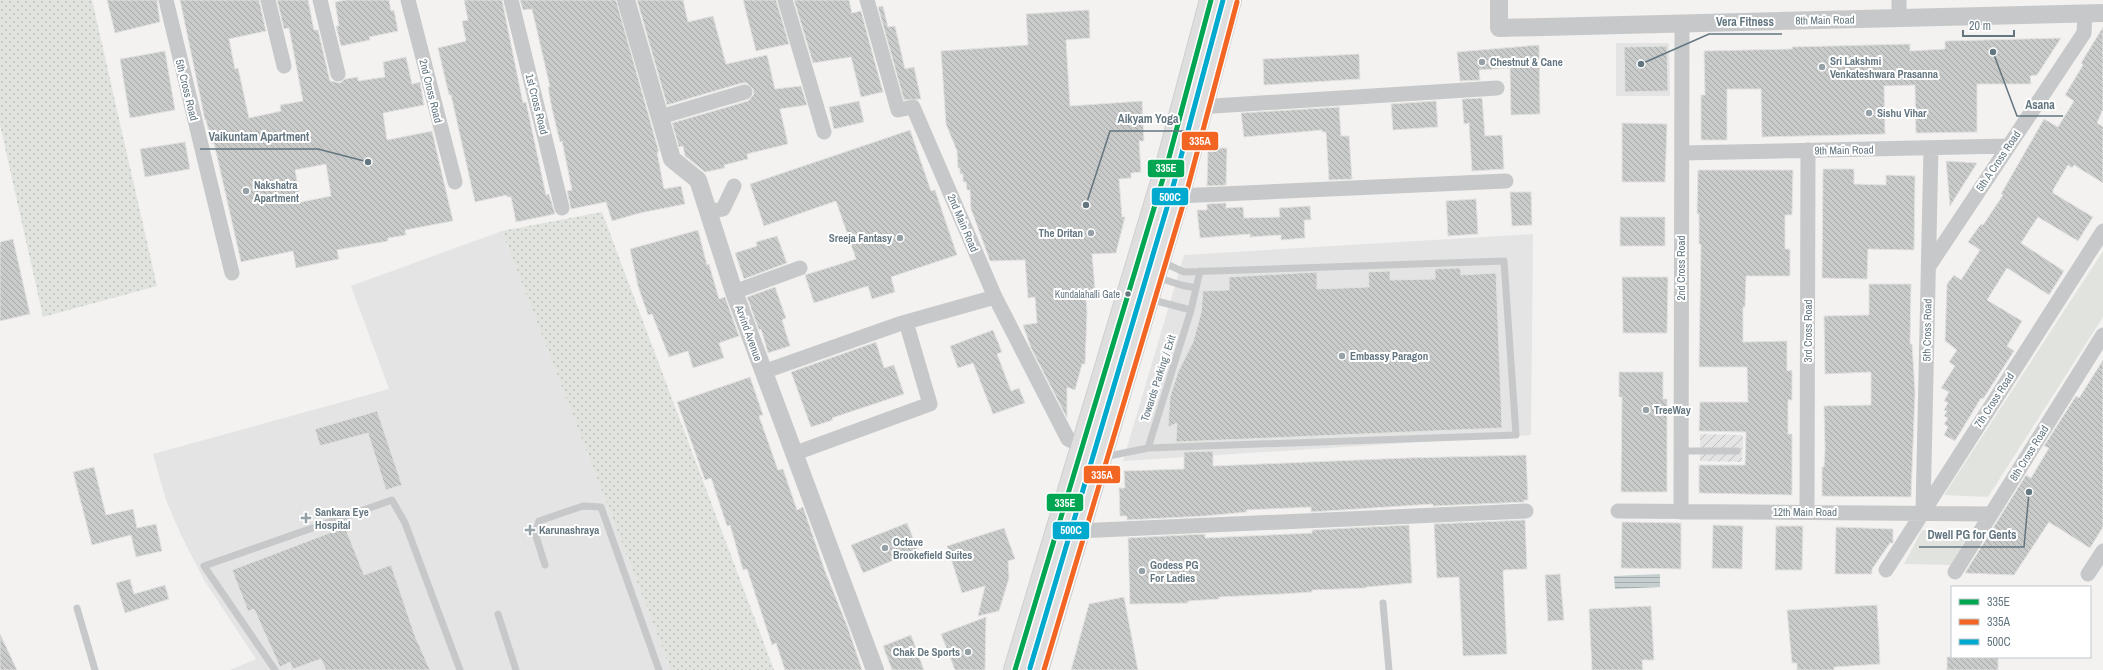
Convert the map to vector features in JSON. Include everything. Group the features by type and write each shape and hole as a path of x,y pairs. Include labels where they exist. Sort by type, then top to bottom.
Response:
{"main road":[{"path":"1015,670 1091,452 1138,295 1167,165 1210,0"},
{"path":"1138,295 1156,268 1178,196 1230,0"},
{"path":"1037,670 1077,531 1091,452"}],"street":[{"name":"5th Cross Road","path":"166,0 232,273"},
{"path":"268,0 284,66"},
{"path":"320,0 338,74"},
{"name":"2nd Cross Road","path":"408,0 455,182"},
{"name":"1st Cross Road","path":"511,0 562,208"},
{"name":"Arvind Avenue","path":"626,0 672,159 698,180 734,292 875,670"},
{"path":"785,0 824,132"},
{"name":"2nd Main Road","path":"867,0 898,110 913,107 995,297 1068,439 1091,452"},
{"name":"8th Main Road","path":"1498,0 1499,28 2103,13"},
{"path":"1899,0 1899,18"},
{"name":"5th A Cross Road","path":"1929,266 2007,146 2084,33 2085,13"},
{"name":"2nd Cross Road","path":"1681,512 1682,23"},
{"path":"1203,104 1214,106 1497,88"},
{"path":"660,117 745,92"},
{"name":"9th Main Road","path":"1682,153 2007,146"},
{"name":"5th Cross Road","path":"1923,512 1931,148"},
{"name":"3rd Cross Road","path":"1807,512 1808,150"},
{"path":"1178,196 1506,181"},
{"path":"708,212 723,209 734,186"},
{"name":"7th Cross Road","path":"1886,570 2103,230"},
{"path":"734,292 800,268"},
{"path":"763,372 906,322 995,297"},
{"path":"794,454 930,404 906,322"},
{"name":"8th Cross Road","path":"1955,572 1991,514 2096,358 2103,335"},
{"path":"1077,531 1526,511"},
{"name":"12th Main Road","path":"1618,511 1923,512 1991,514"},
{"path":"2088,574 2103,551"}],"lane":[{"path":"1091,452 1148,448 1516,435 1504,261 1184,272 1156,268"},
{"path":"1156,268 1181,285 1196,288"},
{"name":"Towards Parking / Exit","path":"1148,448 1191,310 1200,271"},
{"path":"1138,295 1191,310"},
{"path":"1681,451 1737,451"},
{"path":"275,670 204,566 392,500 405,523 460,670"},
{"path":"545,565 535,532 539,521 583,506 601,507 659,670"},
{"path":"1383,603 1389,670"},
{"path":"77,608 95,670"},
{"path":"498,614 516,670"}],"shaded area":[{"path":"0,0 92,0 157,286 43,317 0,125"},
{"path":"1616,43 1669,43 1670,96 1616,96"},
{"path":"602,212 774,670 671,670 502,231"},
{"path":"502,231 671,670 230,670 256,659 204,580 181,535 166,500 153,454 389,389 351,286"},
{"name":"Embassy Paragon","path":"1533,234 1531,435 1123,461 1184,255"},
{"path":"2103,251 2103,317 1988,497 1944,495"},
{"path":"1700,434 1743,435 1742,462 1700,461"},
{"path":"1922,530 1971,530 1951,565 1904,564"},
{"path":"1660,574 1660,587 1615,589 1614,576"}],"building":[{"path":"107,0 157,0 160,22 115,33"},
{"path":"180,0 259,0 266,31 229,39 235,69 238,68 249,118 281,111 280,105 303,101 289,28 284,29 277,0 308,0 314,30 318,30 330,81 340,83 345,79 358,77 358,81 385,77 383,62 406,57 412,84 420,82 424,105 383,113 387,140 432,131 453,221 405,230 406,235 388,238 388,241 337,250 339,259 296,268 293,251 241,262 214,143 212,144 205,120","holes":["326,164 331,196 301,202 295,170"]},
{"path":"346,0 389,0 391,11 394,10 398,31 369,37 370,40 341,46 336,26 339,26 335,2"},
{"path":"464,0 502,0 523,103 526,102 546,195 549,194 555,214 516,222 511,197 507,197 507,195 475,202 451,95 449,95 438,48 466,41 462,21 468,20"},
{"path":"520,0 616,0 659,152 657,152 664,189 681,186 685,204 640,213 612,221 606,202 571,209 567,191 572,190 562,141 560,142 552,109 548,87 550,87 532,9 523,10"},
{"path":"637,0 683,0 688,22 713,16 726,64 767,55 775,89 801,86 807,105 780,109 788,144 747,154 748,159 724,165 725,168 705,172 685,156 683,146 679,147 672,123 748,101 754,94 753,89 747,83 742,83 667,105"},
{"path":"743,0 776,0 789,44 756,51"},
{"path":"794,0 849,0 852,13 861,11 883,92 861,97 851,57 813,63"},
{"path":"883,6 888,27 895,26 905,69 914,67 921,99 904,100 878,7"},
{"path":"1089,10 1090,38 1066,40 1070,106 1142,101 1144,141 1139,141 1141,172 1131,173 1131,178 1119,179 1122,217 1125,217 1116,253 1092,254 1095,289 1091,289 1091,296 1086,297 1087,313 1085,364 1082,364 1075,390 1067,387 1067,418 1031,348 1023,325 1037,323 1035,297 1028,298 1025,260 990,261 971,209 970,190 967,190 966,182 963,182 963,174 960,174 960,168 958,168 957,151 946,124 941,51 1028,45 1026,14"},
{"path":"2103,27 2103,109 2097,123 2103,127 2103,183 2074,165 2072,168 2068,165 2053,190 2053,193 2093,217 2078,241 2038,217 2021,243 2064,271 2049,295 2007,268 1987,300 2022,321 2007,346 2014,351 1983,399 1981,398 1955,441 1944,435 1948,427 1944,424 1948,418 1944,416 1947,411 1944,410 1948,403 1944,401 1949,392 1941,388 1955,366 1949,362 1957,350 1945,341 1947,284 1954,275 1961,280 1980,250 1968,242 1981,224 1983,225 2003,195 2001,194 2044,119 2058,127 2074,101 2065,95 2083,65 2081,63"},
{"path":"2061,38 2037,75 2030,76 2031,84 1977,84 1977,132 1916,133 1915,85 1884,86 1885,134 1762,137 1761,89 1727,89 1727,140 1701,140 1701,95 1705,95 1704,51 1910,44 1910,51 1945,49 1945,41"},
{"path":"1539,45 1540,114 1511,115 1510,68 1479,70 1480,80 1460,81 1457,52"},
{"path":"1667,46 1668,91 1625,92 1624,47"},
{"path":"165,51 175,110 130,118 120,59"},
{"path":"1359,54 1360,79 1264,85 1263,59"},
{"path":"1482,98 1485,136 1502,135 1504,169 1472,171 1469,123 1464,124 1462,99"},
{"path":"859,101 864,122 834,129 829,107"},
{"path":"1436,101 1438,127 1393,130 1391,104"},
{"path":"1339,107 1341,136 1349,136 1352,179 1329,180 1326,132 1322,132 1322,130 1244,137 1241,113"},
{"path":"1622,123 1667,124 1665,182 1622,182"},
{"path":"910,130 931,191 935,190 957,255 891,277 895,292 872,299 868,286 814,303 805,275 856,259 836,201 764,226 750,184"},
{"path":"185,142 190,169 145,177 140,149"},
{"path":"1208,148 1227,148 1226,185 1207,186"},
{"path":"1946,161 1977,163 1950,206"},
{"path":"1823,169 1854,169 1854,184 1886,185 1886,175 1915,176 1914,250 1868,249 1867,279 1822,278"},
{"path":"1698,170 1793,170 1792,215 1785,215 1785,249 1790,249 1790,276 1746,276 1745,307 1743,307 1743,342 1787,341 1787,371 1792,370 1792,400 1788,400 1788,434 1792,434 1792,495 1699,493 1699,465 1745,465 1746,432 1699,431 1700,402 1748,402 1747,367 1699,367 1701,244 1699,244 1699,214 1697,214"},
{"path":"1510,192 1531,192 1532,225 1512,226"},
{"path":"1476,199 1478,234 1448,236 1446,201"},
{"path":"1226,203 1226,208 1243,207 1244,218 1280,217 1279,208 1310,206 1311,220 1304,220 1305,238 1281,240 1281,235 1250,237 1250,234 1200,238 1197,210 1207,210 1207,204"},
{"path":"1620,217 1665,217 1665,246 1620,246"},
{"path":"698,230 707,265 709,264 719,299 725,297 739,336 719,343 724,358 693,368 688,351 669,357 652,314 648,315 638,286 630,249"},
{"path":"777,236 787,263 744,279 735,253 757,246 756,242"},
{"path":"13,239 30,314 0,321 0,242"},
{"name":"Embassy Paragon","path":"1460,268 1461,275 1496,273 1502,428 1176,442 1177,423 1168,427 1170,397 1178,372 1193,342 1201,313 1203,291 1229,290 1229,277 1317,272 1317,289 1369,287 1368,272 1390,271 1390,280 1435,279 1435,269"},
{"path":"1622,277 1668,277 1667,333 1623,333"},
{"path":"1869,284 1911,284 1910,344 1912,344 1915,392 1911,497 1822,496 1822,467 1824,467 1825,449 1824,406 1871,405 1871,372 1825,374 1824,316 1869,315"},
{"path":"775,287 786,318 782,320 790,346 768,353 761,329 759,330 747,297"},
{"path":"993,330 1002,352 997,354 1011,391 1019,388 1025,403 993,414 973,363 958,368 950,346"},
{"path":"876,342 884,368 894,365 904,394 832,418 833,420 811,427 791,372"},
{"path":"2103,360 2103,527 2090,548 2049,522 2014,575 1965,573 2026,475 2031,478 2049,448 2044,446 2076,396 2079,398"},
{"path":"1619,372 1663,372 1663,399 1667,399 1667,492 1621,492 1622,397 1619,397"},
{"path":"750,377 763,415 759,416 778,470 783,469 797,510 803,507 862,670 785,670 776,643 772,645 747,569 743,570 730,525 727,526 711,478 705,480 677,402"},
{"path":"377,411 402,485 386,490 368,433 320,446 315,429"},
{"path":"1213,451 1213,466 1406,458 1526,455 1528,500 1524,500 1524,502 1433,506 1433,504 1311,512 1311,507 1246,510 1247,512 1204,516 1127,520 1127,516 1120,516 1119,488 1125,488 1124,471 1184,469 1184,452"},
{"path":"94,467 106,515 133,509 137,528 156,524 162,551 136,557 131,535 92,545 73,472"},
{"path":"1525,520 1527,569 1504,570 1503,572 1507,654 1463,656 1459,577 1437,578 1434,524"},
{"path":"1622,522 1681,523 1681,569 1621,568"},
{"name":"Octave Brookefield Suites","path":"907,523 918,550 863,573 851,545"},
{"path":"1409,525 1412,583 1366,588 1312,590 1312,592 1219,597 1219,599 1188,601 1188,603 1130,604 1128,538 1205,534 1205,538 1312,533 1312,530"},
{"path":"1713,525 1743,526 1742,569 1712,568"},
{"path":"1776,526 1803,526 1802,570 1775,570"},
{"path":"345,527 364,575 391,565 415,636 430,670 326,670 321,659 293,669 290,662 280,667 254,609 248,611 232,570"},
{"path":"1836,527 1893,529 1893,543 1890,543 1872,569 1872,574 1835,574"},
{"path":"1004,528 1015,559 1008,561 1009,578 999,611 978,616 985,586 962,593 947,546"},
{"path":"1560,574 1564,620 1548,621 1545,575"},
{"path":"130,579 134,594 165,585 169,599 125,613 116,583"},
{"path":"1124,597 1138,670 1071,670 1089,604"},
{"path":"1877,605 1880,664 1834,667 1834,670 1797,670 1797,663 1792,663 1787,610"},
{"path":"1651,606 1654,660 1642,660 1643,670 1592,670 1589,609"},
{"path":"986,617 985,670 955,670 941,634"},
{"path":"0,634 17,670 0,670"},
{"path":"911,635 924,670 892,670 883,646"},
{"path":"1947,657 1998,658 1998,670 1947,670"}],"transit line":[{"name":"335E","path":"1015,670 1167,165 1211,0"},
{"name":"500C","path":"1030,668 1171,194 1223,0"},
{"name":"335A","path":"1044,670 1185,198 1237,2"}],"place":[{"name":"Asana","path":"1993,52"},
{"name":"Chestnut & Cane","path":"1482,62"},
{"name":"Vera Fitness","path":"1641,64"},
{"name":"Sri Lakshmi Venkateshwara Prasanna","path":"1822,67"},
{"name":"Sishu Vihar","path":"1869,113"},
{"name":"Vaikuntam Apartment","path":"368,162"},
{"name":"Nakshatra Apartment","path":"246,191"},
{"name":"Aikyam Yoga","path":"1086,205"},
{"name":"The Dritan","path":"1091,233"},
{"name":"Sreeja Fantasy","path":"900,238"},
{"name":"Kundalahalli Gate","path":"1128,294"},
{"name":"Embassy Paragon","path":"1342,356"},
{"name":"TreeWay","path":"1646,410"},
{"name":"Dwell PG for Gents","path":"2029,492"},
{"name":"Sankara Eye Hospital","path":"306,518"},
{"name":"Karunashraya","path":"530,530"},
{"name":"Octave Brookefield Suites","path":"885,548"},
{"name":"Godess PG For Ladies","path":"1142,571"},
{"name":"Chak De Sports","path":"968,652"}]}
